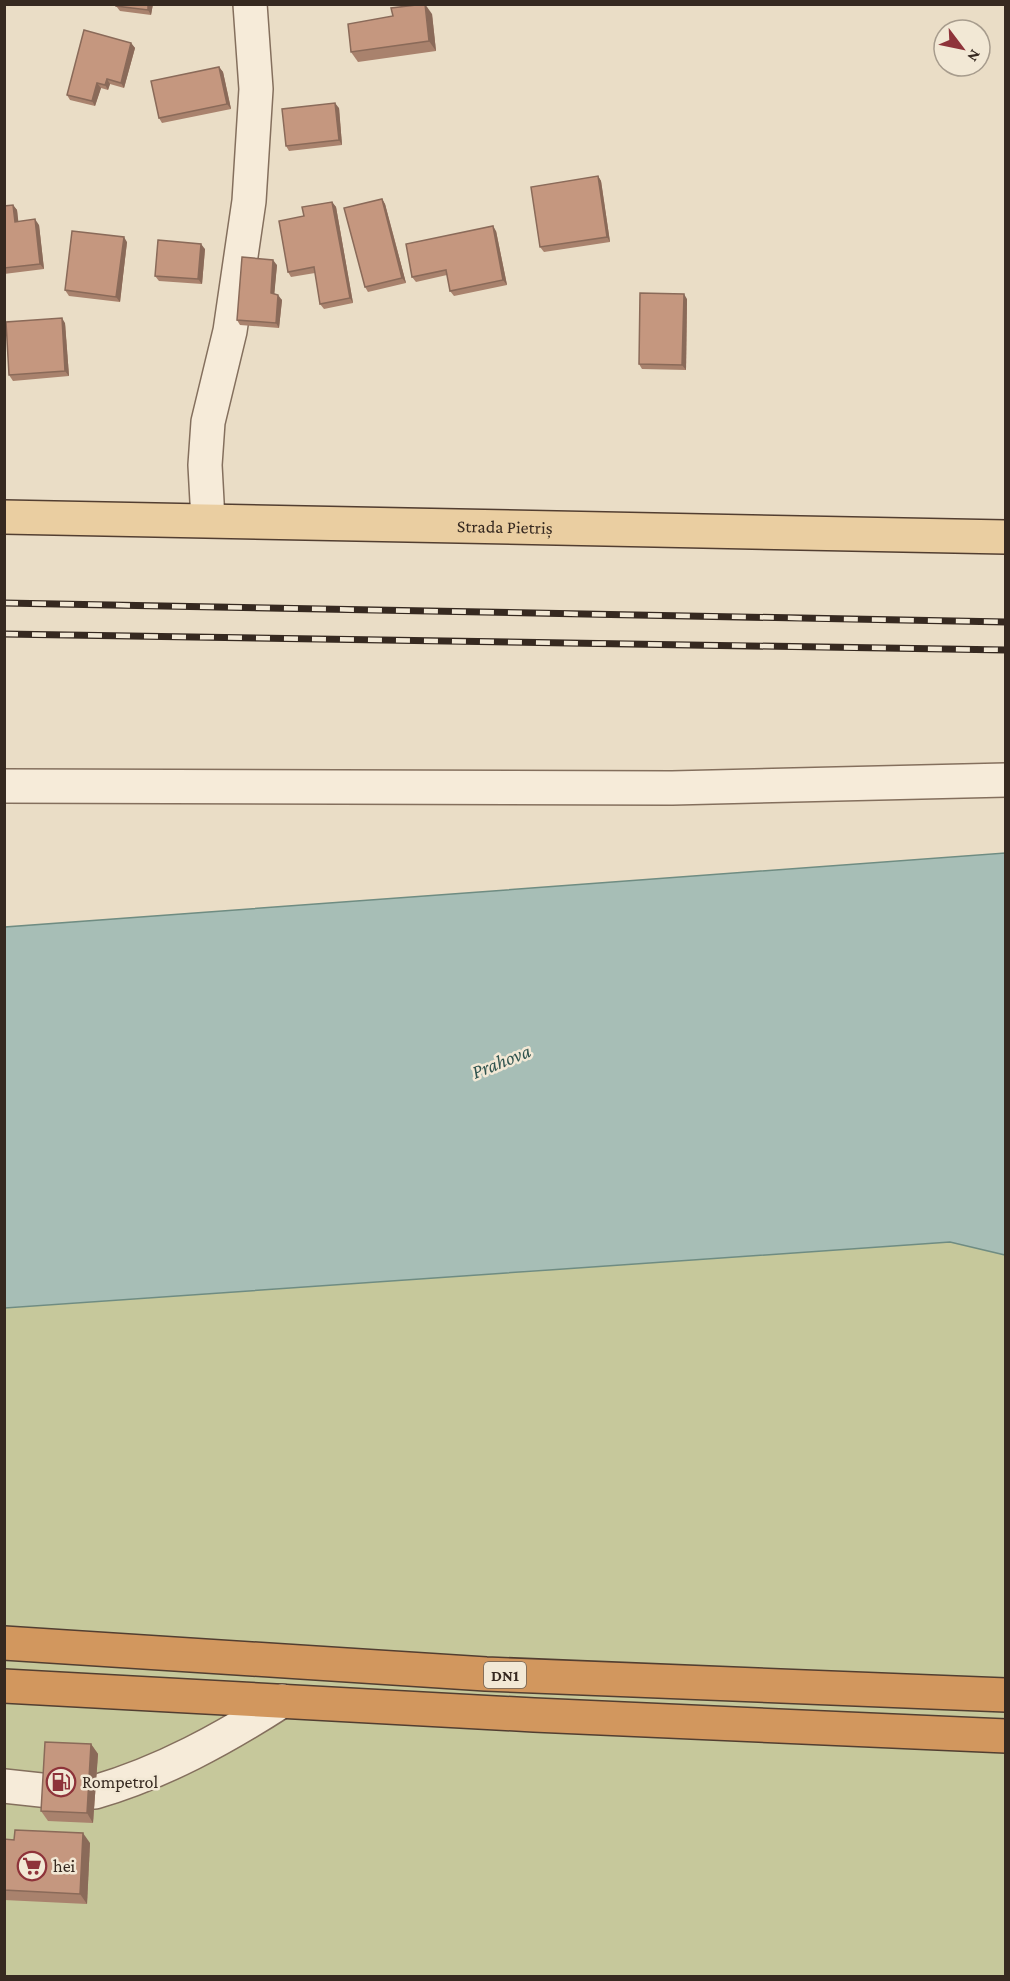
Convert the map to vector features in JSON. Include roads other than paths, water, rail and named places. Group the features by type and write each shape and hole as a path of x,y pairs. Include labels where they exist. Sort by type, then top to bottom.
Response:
{"highway":[{"name":"DN1","path":"4,1643 486,1674 1005,1695"},
{"name":"DN1","path":"4,1686 1005,1736"}],"main road":[{"name":"Strada Pietriș","path":"4,516 1005,537"}],"street":[{"path":"208,520 204,465 208,422 230,331 249,201 256,89 250,4"},
{"path":"4,786 672,788 1005,780"},
{"path":"95,1792 152,1773 234,1733 282,1701"},
{"path":"4,1786 50,1791"}],"water":[{"name":"Prahova","path":"1005,853 1005,1255 950,1242 5,1308 5,927"}],"railway":[{"path":"4,603 1006,622"},
{"path":"4,634 1006,650"}],"place":[{"name":"Rompetrol","path":"61,1782"},
{"name":"hei","path":"32,1866"}]}
